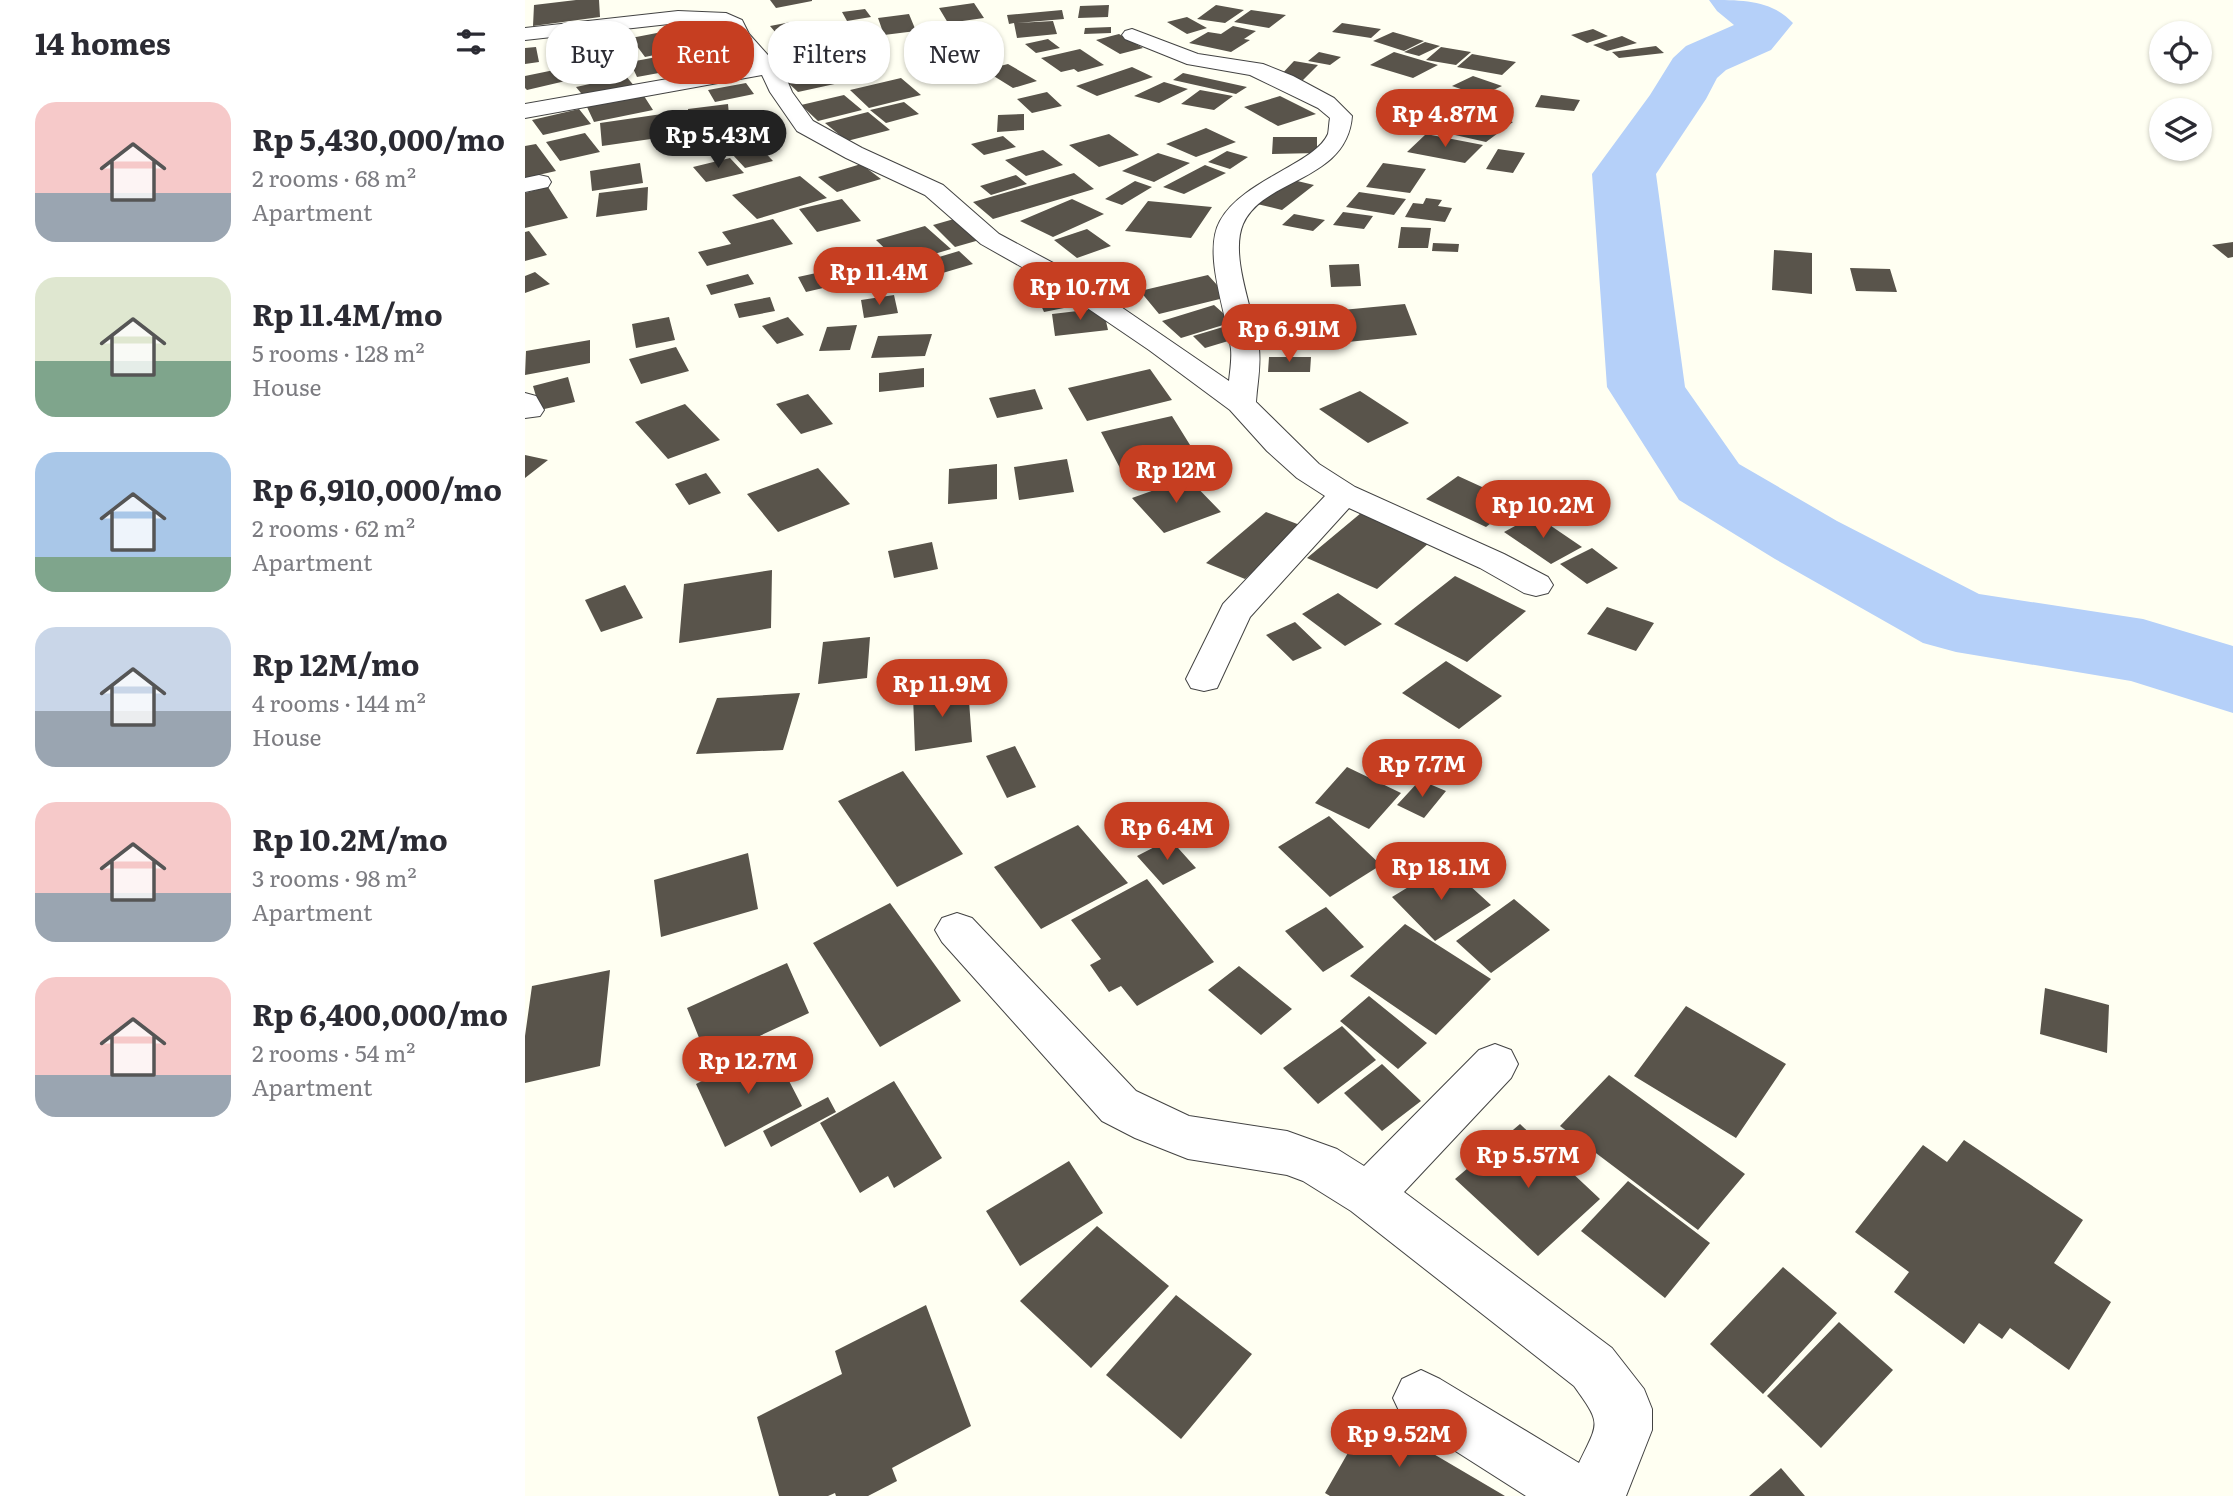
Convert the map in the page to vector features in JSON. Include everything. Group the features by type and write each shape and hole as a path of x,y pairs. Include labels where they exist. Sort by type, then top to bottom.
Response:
{"street":[{"path":"525,34 734,13 740,36 776,78 781,93 805,126 854,153 934,190 990,239 1062,278 1159,344 1241,404 1278,444 1308,471 1345,494 1492,561 1536,585"},
{"path":"1132,35 1194,60 1255,69 1326,103 1341,117 1343,130 1332,149 1249,199 1231,223 1226,245 1245,352 1241,404"},
{"path":"525,111 765,68"},
{"path":"1203,679 1235,612 1345,494"},
{"path":"957,930 1061,1039 1119,1106 1152,1124 1188,1137 1303,1156 1369,1195 1593,1367 1624,1409 1623,1430 1599,1485 1597,1496"},
{"path":"1369,1195 1495,1064"},
{"path":"1421,1398 1579,1496"}],"building":[{"path":"599,0 600,17 546,21 546,24 533,26 534,5"},
{"path":"770,0 812,0 812,1 776,8"},
{"path":"974,3 984,18 947,21 939,8"},
{"path":"1109,5 1108,17 1078,18 1080,6"},
{"path":"1216,5 1244,10 1225,23 1197,19"},
{"path":"865,9 871,17 847,21 842,12"},
{"path":"1062,10 1064,19 1017,23 1053,21 1057,34 1017,38 1014,23 1009,24 1007,15"},
{"path":"1251,10 1286,15 1269,28 1234,22"},
{"path":"909,14 912,21 904,21 904,32 890,34 890,21 879,21 878,18"},
{"path":"1187,17 1207,28 1187,34 1167,22"},
{"path":"1342,23 1381,29 1371,38 1332,32"},
{"path":"1233,26 1256,31 1244,39 1250,40 1231,52 1189,43 1208,32 1221,34"},
{"path":"1111,27 1111,33 1084,34 1085,28"},
{"path":"1593,29 1608,36 1587,43 1571,35"},
{"path":"1393,32 1424,41 1404,51 1373,41"},
{"path":"652,34 652,56 645,57 638,48 638,37"},
{"path":"1119,34 1143,48 1120,54 1096,40"},
{"path":"1622,36 1637,43 1607,51 1593,45"},
{"path":"1048,39 1060,48 1036,53 1025,44"},
{"path":"1425,42 1440,46 1419,56 1404,52"},
{"path":"1656,46 1664,53 1619,58 1612,52"},
{"path":"536,47 539,62 525,64 525,48"},
{"path":"1441,47 1471,52 1456,65 1426,60"},
{"path":"1080,49 1104,65 1078,72 1074,69 1061,72 1041,58"},
{"path":"1319,52 1341,57 1330,65 1308,61"},
{"path":"1394,52 1438,65 1413,78 1370,65"},
{"path":"1472,54 1516,62 1502,75 1457,67"},
{"path":"652,58 652,74 638,77 638,60"},
{"path":"1294,61 1318,65 1303,80 1279,77"},
{"path":"1008,64 1037,81 1013,88 1004,82 1004,65"},
{"path":"1132,67 1153,77 1097,96 1076,86"},
{"path":"546,72 546,84 553,84 527,90 525,76"},
{"path":"1183,73 1247,87 1236,94 1173,80"},
{"path":"1473,76 1502,86 1481,96 1452,86"},
{"path":"901,78 904,84 908,84 921,95 869,108 850,90 876,84 890,84 890,81"},
{"path":"1164,82 1188,89 1159,103 1134,96"},
{"path":"590,84 633,84 635,87 585,98 576,87"},
{"path":"747,84 754,94 715,102 708,90"},
{"path":"789,84 835,84 798,92"},
{"path":"1200,90 1233,96 1214,110 1181,104"},
{"path":"1047,92 1062,106 1032,113 1017,99"},
{"path":"844,95 862,110 818,121 801,105"},
{"path":"1541,95 1580,100 1574,111 1535,107"},
{"path":"644,96 653,110 594,122 587,107"},
{"path":"1280,96 1316,114 1278,126 1244,107"},
{"path":"1424,100 1454,102 1448,118 1418,115"},
{"path":"904,102 919,114 886,123 870,110"},
{"path":"728,104 730,126 688,131 688,109"},
{"path":"579,109 591,124 543,135 532,120"},
{"path":"868,112 890,130 847,141 825,123"},
{"path":"662,114 665,137 602,146 600,123"},
{"path":"1024,114 1024,130 997,132 998,115"},
{"path":"1482,114 1513,122 1486,142 1455,135"},
{"path":"1206,128 1236,142 1196,157 1166,144"},
{"path":"585,133 600,152 560,161 546,142"},
{"path":"1109,134 1139,155 1099,167 1069,145"},
{"path":"1426,134 1483,145 1465,163 1407,152"},
{"path":"1003,136 1016,147 984,155 971,144"},
{"path":"1273,137 1317,137 1317,153 1272,154"},
{"path":"742,141 747,151 760,147 773,161 745,168 732,154 741,151 714,157 709,147"},
{"path":"536,144 556,171 525,178 525,146"},
{"path":"1498,149 1525,153 1513,173 1486,169"},
{"path":"1043,150 1063,165 1026,176 1005,160"},
{"path":"1227,151 1248,157 1230,169 1208,162"},
{"path":"1158,153 1190,163 1154,182 1122,171"},
{"path":"730,158 744,173 706,182 693,167"},
{"path":"640,163 643,183 592,191 590,171"},
{"path":"1383,163 1426,169 1410,193 1366,187"},
{"path":"861,164 881,179 837,192 818,177"},
{"path":"1205,165 1226,173 1184,194 1163,187"},
{"path":"1074,173 1094,189 993,219 973,202"},
{"path":"1016,175 1027,184 991,195 980,186"},
{"path":"800,176 827,198 757,219 732,195"},
{"path":"1289,179 1314,185 1282,210 1257,204"},
{"path":"1135,181 1152,187 1122,205 1105,199"},
{"path":"548,187 568,218 525,228 525,193"},
{"path":"648,187 647,210 596,217 599,193"},
{"path":"1359,192 1406,199 1394,215 1346,207"},
{"path":"1426,198 1442,200 1438,206 1452,208 1445,222 1405,217 1413,203 1423,204"},
{"path":"842,199 861,221 817,232 799,209"},
{"path":"1072,199 1104,214 1053,237 1020,221"},
{"path":"1148,201 1212,207 1191,238 1125,231"},
{"path":"1343,212 1373,216 1364,229 1333,225"},
{"path":"1294,214 1325,220 1313,231 1282,225"},
{"path":"961,217 983,239 955,247 933,225"},
{"path":"773,219 793,244 707,266 698,252 731,244 722,232"},
{"path":"925,226 951,249 901,264 876,240"},
{"path":"1401,227 1431,228 1428,248 1398,248"},
{"path":"1087,229 1111,246 1077,258 1054,240"},
{"path":"529,231 547,255 525,261 525,232"},
{"path":"2233,242 2233,257 2228,258 2212,245"},
{"path":"1433,243 1459,244 1458,252 1432,251"},
{"path":"1774,250 1812,253 1812,294 1772,290"},
{"path":"959,251 973,264 902,285 889,272"},
{"path":"871,261 879,275 806,292 798,277"},
{"path":"1359,264 1361,286 1331,287 1329,265"},
{"path":"1850,268 1890,269 1897,292 1856,291"},
{"path":"535,272 550,284 525,293 525,276"},
{"path":"748,274 754,284 711,295 706,285"},
{"path":"1208,275 1228,297 1159,314 1140,291"},
{"path":"1063,282 1074,306 1044,312 1033,288"},
{"path":"894,295 898,313 864,318 861,300"},
{"path":"770,297 775,311 739,318 734,304"},
{"path":"1405,304 1417,335 1288,348 1279,316"},
{"path":"1214,305 1233,322 1181,338 1162,321"},
{"path":"1103,308 1108,330 1055,336 1052,314"},
{"path":"669,317 675,340 636,348 632,324"},
{"path":"788,317 804,335 777,344 762,326"},
{"path":"857,325 850,350 819,351 827,327"},
{"path":"1223,327 1235,339 1205,348 1193,336"},
{"path":"932,334 925,356 871,358 878,336"},
{"path":"590,340 590,363 525,375 526,351"},
{"path":"676,347 689,371 641,384 629,359"},
{"path":"1269,357 1311,357 1310,372 1268,372"},
{"path":"924,368 924,387 879,392 879,373"},
{"path":"1150,369 1172,400 1087,421 1068,388"},
{"path":"568,377 575,402 540,410 533,386"},
{"path":"1035,389 1043,409 997,418 989,398"},
{"path":"1360,391 1409,423 1368,443 1319,409"},
{"path":"808,394 833,424 801,434 776,404"},
{"path":"685,404 720,440 668,459 635,422"},
{"path":"1172,416 1195,453 1121,470 1101,432"},
{"path":"525,455 548,460 525,478"},
{"path":"1067,459 1074,492 1019,500 1014,467"},
{"path":"997,464 997,499 948,504 949,469"},
{"path":"818,468 850,504 778,532 747,494"},
{"path":"706,473 721,493 689,505 675,484"},
{"path":"1458,476 1517,503 1486,527 1426,499"},
{"path":"1188,478 1221,512 1164,533 1132,498"},
{"path":"1266,512 1305,527 1245,579 1206,563"},
{"path":"1361,513 1430,542 1377,589 1307,558"},
{"path":"1535,515 1582,547 1551,564 1504,532"},
{"path":"932,542 938,569 894,578 888,551"},
{"path":"1592,548 1618,568 1587,584 1560,564"},
{"path":"772,570 771,628 679,643 684,584"},
{"path":"1455,576 1526,611 1467,662 1394,624"},
{"path":"625,585 643,618 601,632 585,600"},
{"path":"1338,593 1382,624 1345,646 1302,614"},
{"path":"1607,607 1654,623 1636,651 1587,634"},
{"path":"1295,622 1322,648 1293,661 1266,635"},
{"path":"870,637 867,678 818,684 823,642"},
{"path":"1446,661 1502,696 1459,729 1402,693"},
{"path":"968,687 972,742 915,751 913,695"},
{"path":"800,693 783,750 696,754 717,698"},
{"path":"1015,746 1036,787 1007,798 986,756"},
{"path":"1347,767 1401,793 1369,829 1315,803"},
{"path":"903,771 963,854 897,887 838,801"},
{"path":"1420,780 1446,791 1424,818 1397,805"},
{"path":"1329,816 1381,865 1330,897 1278,847"},
{"path":"1078,825 1128,883 1041,929 994,867"},
{"path":"1170,839 1196,868 1163,885 1137,856"},
{"path":"748,853 758,909 661,937 654,880"},
{"path":"1446,864 1491,905 1435,941 1392,897"},
{"path":"1147,879 1214,962 1137,1006 1121,986 1109,992 1090,965 1101,959 1071,920"},
{"path":"1514,899 1550,930 1491,973 1456,941"},
{"path":"890,903 961,1001 880,1047 813,943"},
{"path":"1326,907 1364,947 1323,972 1285,931"},
{"path":"1405,924 1491,979 1436,1035 1350,976"},
{"path":"787,963 809,1013 708,1060 687,1008"},
{"path":"1239,966 1292,1009 1261,1035 1208,990"},
{"path":"610,970 600,1066 525,1083 525,1036 532,986"},
{"path":"2045,988 2109,1005 2107,1053 2040,1034"},
{"path":"1369,996 1427,1043 1398,1069 1340,1021"},
{"path":"1686,1006 1786,1064 1736,1138 1634,1076"},
{"path":"1342,1026 1376,1060 1318,1104 1283,1068"},
{"path":"771,1046 802,1106 725,1147 696,1084"},
{"path":"1382,1064 1421,1101 1382,1131 1344,1093"},
{"path":"1609,1075 1745,1174 1698,1230 1560,1126"},
{"path":"894,1081 942,1158 894,1188 888,1176 860,1193 820,1123"},
{"path":"828,1097 836,1112 771,1147 763,1131"},
{"path":"1520,1124 1600,1199 1538,1256 1455,1179"},
{"path":"1964,1140 2083,1220 2054,1263 2111,1302 2069,1370 2010,1328 2002,1339 1979,1323 1964,1344 1894,1292 1909,1272 1855,1232 1923,1145 1947,1162"},
{"path":"1069,1161 1103,1213 1020,1266 986,1211"},
{"path":"1628,1181 1710,1243 1665,1298 1581,1231"},
{"path":"1097,1226 1169,1286 1091,1368 1020,1301"},
{"path":"1783,1267 1837,1313 1763,1394 1710,1344"},
{"path":"1176,1295 1252,1354 1181,1439 1106,1375"},
{"path":"926,1305 971,1426 892,1468 897,1481 868,1496 836,1496 835,1493 828,1496 779,1496 757,1417 842,1374 835,1351"},
{"path":"1839,1322 1893,1370 1821,1448 1767,1396"},
{"path":"1369,1416 1505,1496 1330,1496 1325,1493"},
{"path":"1781,1468 1805,1496 1749,1496"}],"waterway":[{"path":"1735,0 1766,23 1752,38 1706,58 1693,70 1677,99 1624,174 1646,387 1709,482 1806,540 1956,621 2143,651 2233,680"}]}
